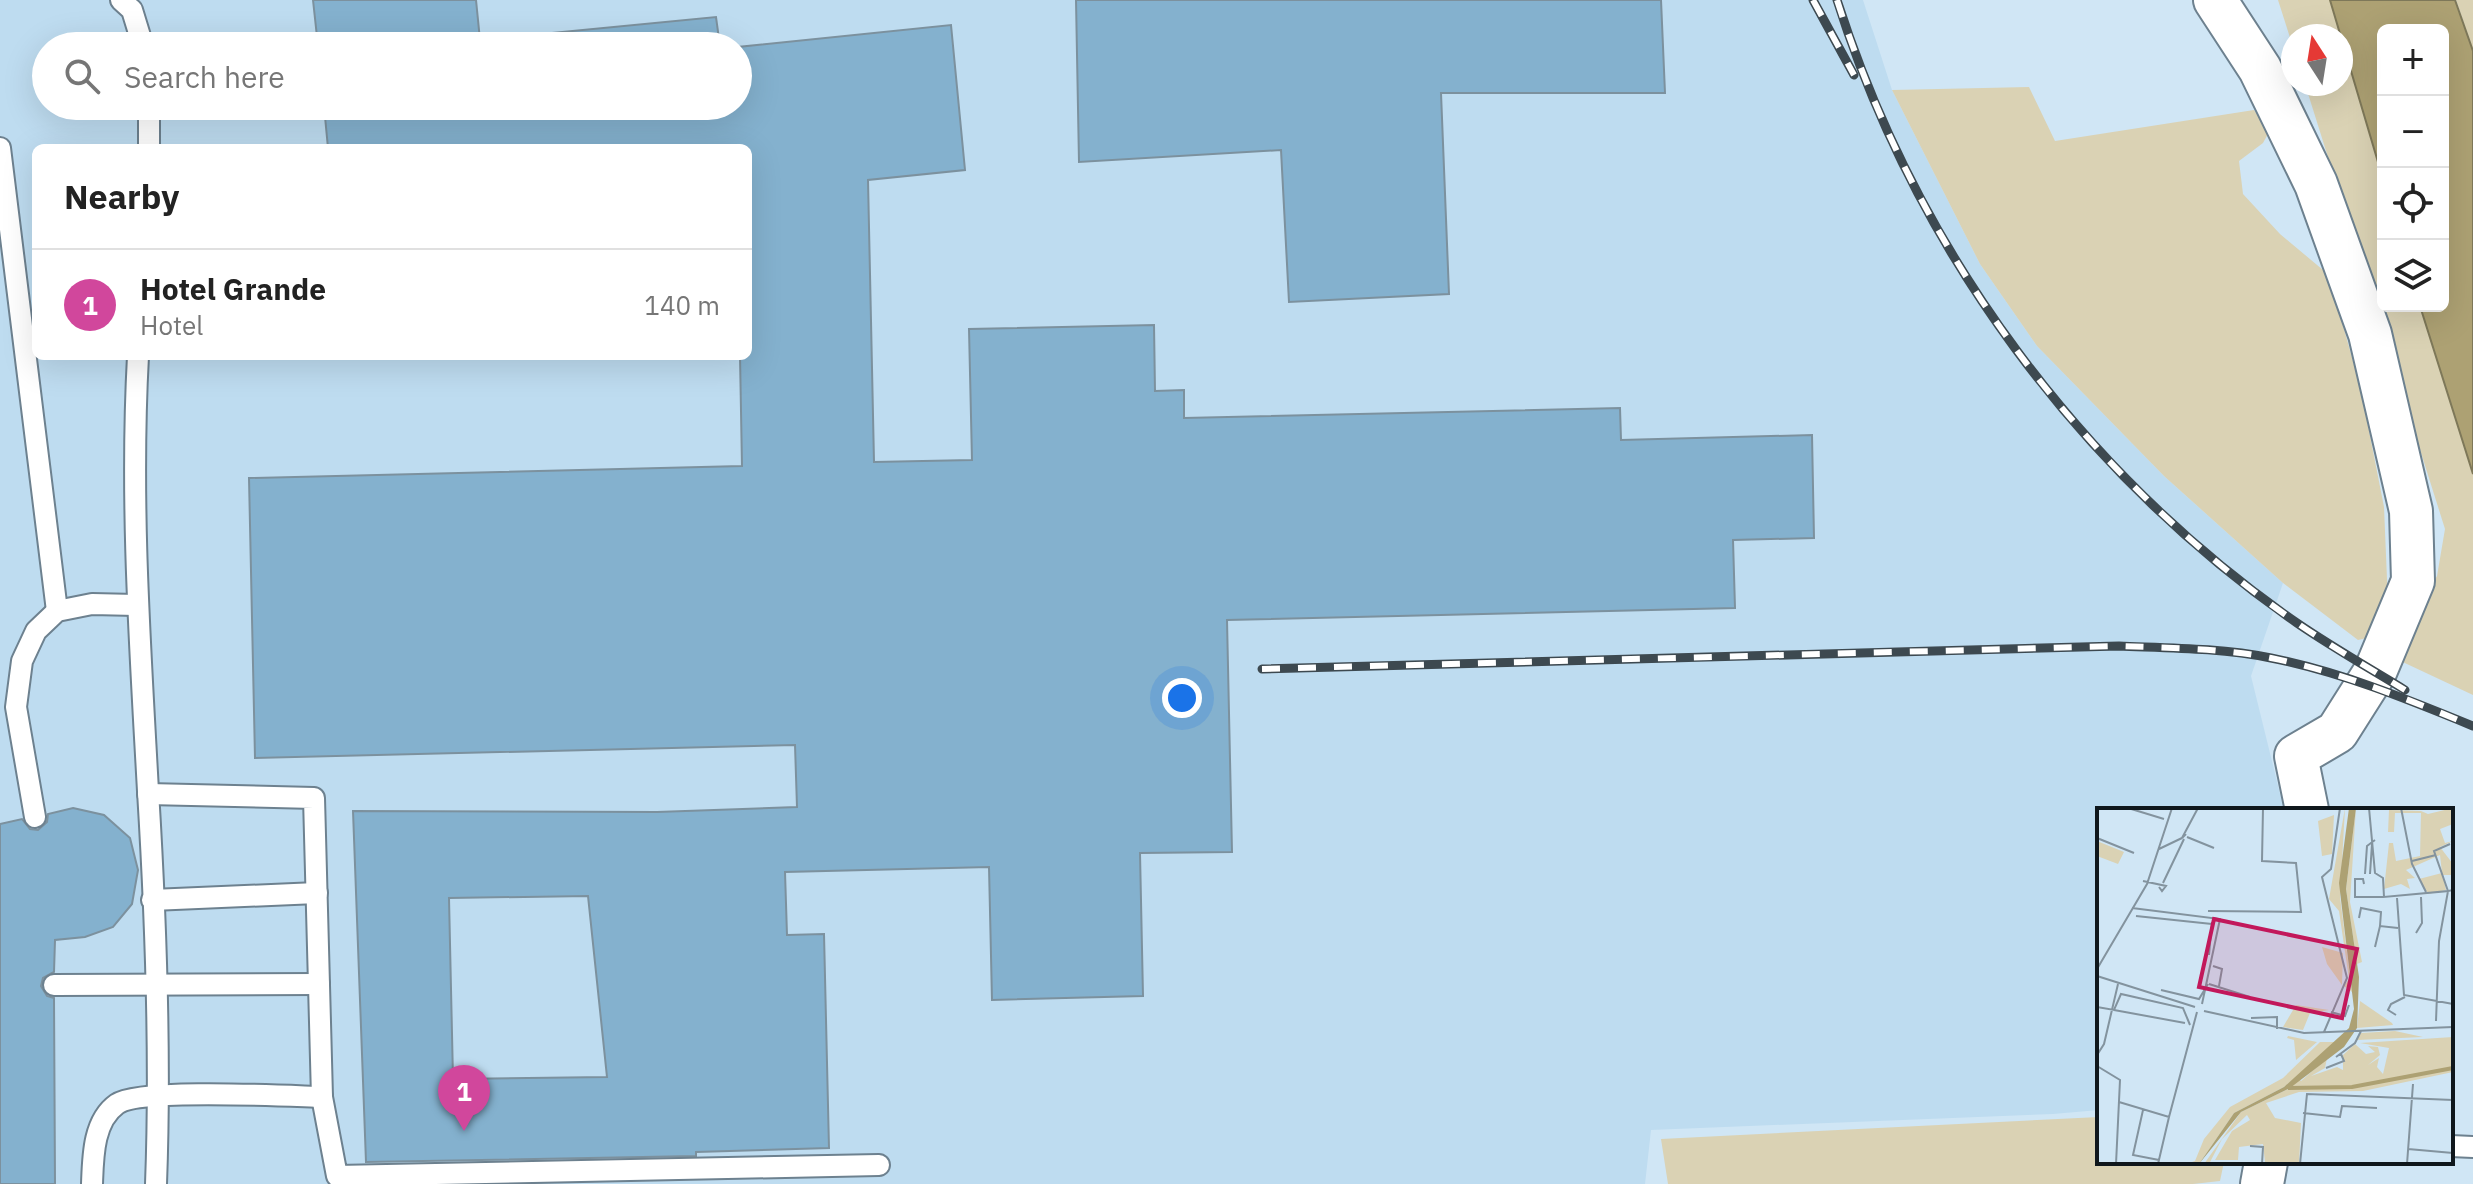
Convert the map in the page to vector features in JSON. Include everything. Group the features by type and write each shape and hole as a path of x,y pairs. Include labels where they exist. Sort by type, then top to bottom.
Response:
{"street":[{"path":"2215,0 2260,69 2316,184 2370,334 2411,511 2413,581 2375,672 2337,732 2296,756 2307,808"},
{"path":"2262,1184 2266,1164"}],"lane":[{"path":"121,0 132,10 139,32"},
{"path":"149,120 149,144"},
{"path":"0,148 57,611"},
{"path":"138,360 135,413 136,605 148,794 159,1094 156,1184"},
{"path":"35,817 16,707 22,661 36,631 57,611 92,604 136,605"},
{"path":"148,794 314,798 322,1097 337,1176 879,1165"},
{"path":"152,900 317,893"},
{"path":"54,985 319,984"},
{"path":"92,1184 99,1126 118,1103 159,1094 322,1097"},
{"path":"2453,1146 2473,1147"}],"shaded area":[{"path":"0,0 1863,0 1892,90 1980,264 2037,346 2164,476 2283,583 2251,676 2284,808 2097,808 2097,1110 1651,1130 1645,1184 0,1184"},
{"path":"2278,0 2330,0 2338,24 2286,24"},
{"path":"2330,0 2455,0 2473,51 2473,474 2422,312 2449,312 2449,24 2377,24 2377,159 2353,78 2353,24 2337,24"},
{"path":"2456,0 2473,0 2473,50"},
{"path":"2353,75 2377,158 2377,312 2422,312 2473,474 2473,695 2392,657 2437,576 2445,529 2309,96 2353,96"},
{"path":"2029,87 2055,141 2254,110 2269,132 2263,143 2239,161 2243,194 2280,234 2329,275 2361,390 2384,507 2388,603 2371,637 2358,640 2283,583 2164,476 2037,346 1980,264 1892,90"},
{"path":"2097,1117 2097,1164 2224,1164 2220,1181 2193,1184 1668,1184 1661,1139"}],"building":[{"path":"313,0 476,0 479,32 316,32"},
{"path":"1076,0 1661,0 1665,93 1441,93 1449,294 1289,302 1281,150 1079,162"},
{"path":"716,17 718,32 562,32"},
{"path":"951,25 965,170 868,180 874,462 972,460 969,329 1154,325 1155,391 1184,390 1184,418 1620,408 1621,440 1812,435 1814,538 1733,540 1735,608 1227,620 1232,852 1140,853 1143,996 992,1000 989,867 785,872 787,935 824,934 829,1148 696,1152 696,1156 366,1162 353,811 657,812 797,807 795,745 255,758 249,478 742,466 740,360 752,360 752,144 328,144 325,120 752,120 752,46","holes":["588,896 607,1077 453,1079 449,898"]},
{"path":"73,808 104,815 130,838 138,870 132,904 113,927 85,937 55,940 54,972 43,978 41,986 47,996 54,998 55,1184 0,1184 0,824 22,819 30,829 38,830 47,822 48,814"}],"railway":[{"path":"1813,0 1854,75"},
{"path":"1837,0 1871,93 1912,182 1960,268 2016,349 2077,426 2145,497 2218,563 2297,623 2405,690"},
{"path":"1262,669 2119,646 2176,648 2233,652 2297,664 2374,687 2473,726"}],"place":[{"name":"Hotel Grande","path":"464,1131"}]}
